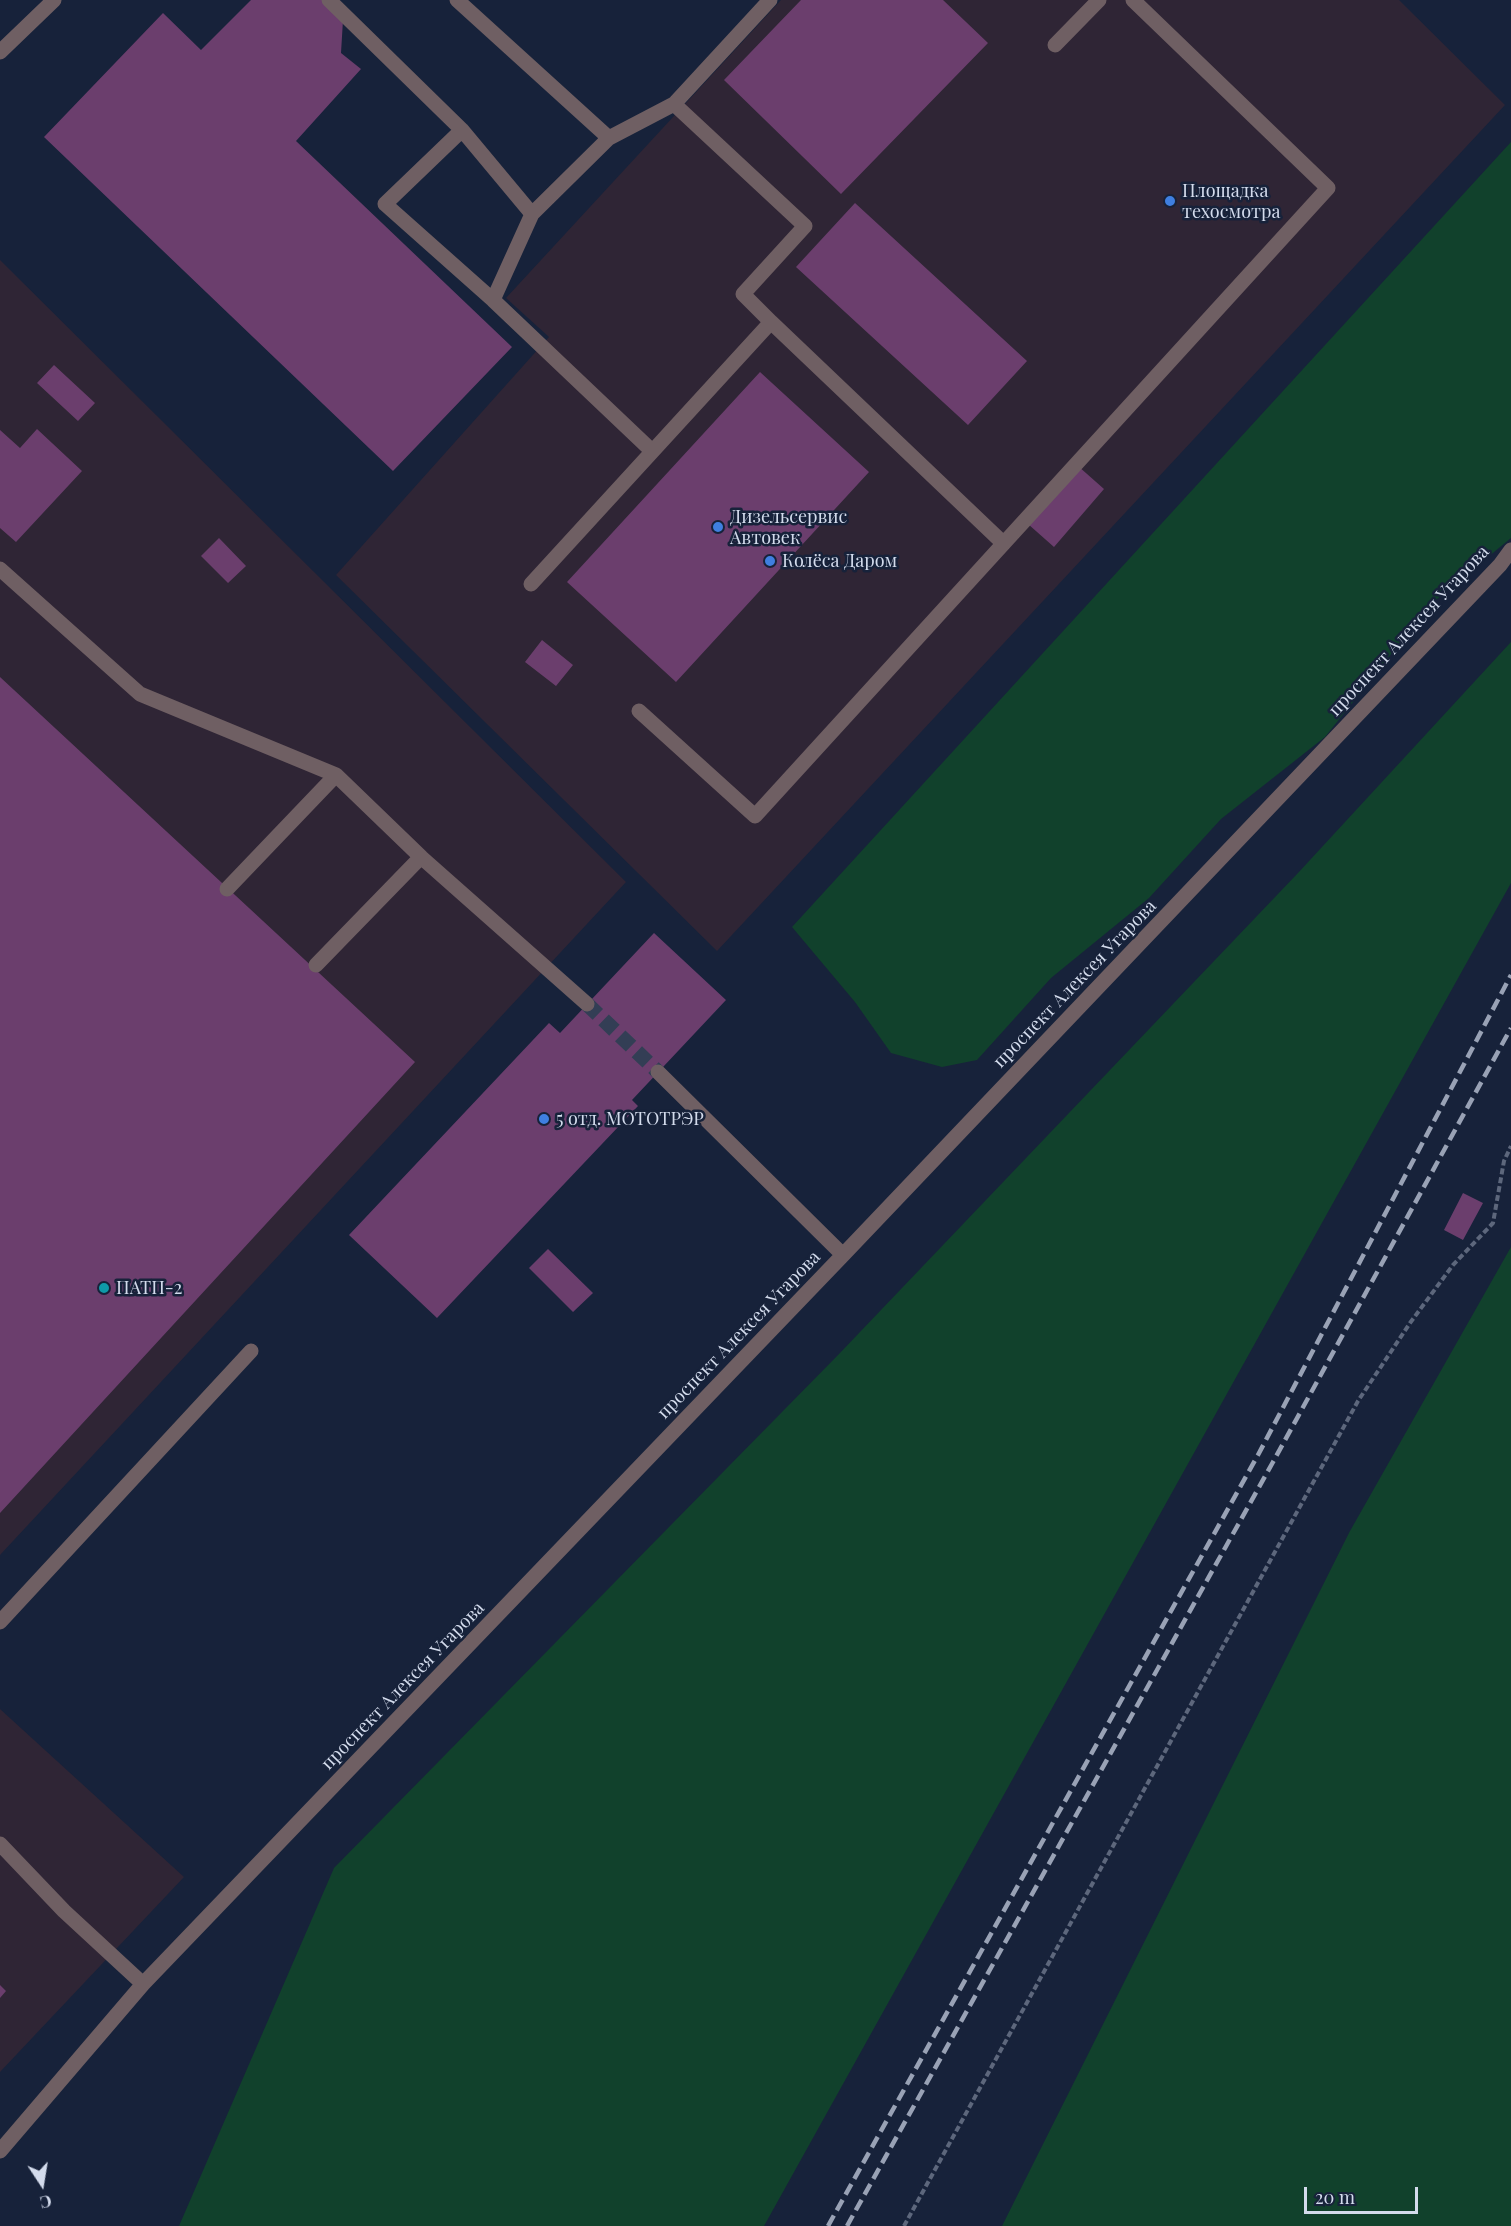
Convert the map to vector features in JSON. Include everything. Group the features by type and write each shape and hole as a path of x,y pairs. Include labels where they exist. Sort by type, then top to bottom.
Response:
{"street":[{"path":"0,52 54,0"},
{"path":"329,0 462,130 532,214"},
{"path":"457,0 609,138"},
{"path":"494,300 532,214 609,138 674,104 770,0"},
{"path":"1055,45 1099,0"},
{"path":"639,711 755,816 1328,188 1133,0"},
{"path":"674,104 805,226 743,294 1003,543"},
{"path":"462,130 385,204 494,300 652,451"},
{"path":"531,584 771,322"},
{"name":"проспект Алексея Угарова","path":"0,2151 143,1984 843,1255 1500,565 1511,550"},
{"path":"0,569 140,694 336,775 421,856 587,1004"},
{"path":"227,889 336,775"},
{"path":"316,965 421,856"},
{"path":"658,1072 843,1255"},
{"path":"0,1622 251,1351"},
{"path":"0,1844 64,1911 143,1984"}],"path":[{"path":"904,2226 1358,1401 1410,1323 1453,1265 1493,1223 1504,1161 1511,1146"}],"shaded area":[{"path":"781,0 1399,0 1505,105 717,951 336,575 549,337 506,298"},
{"path":"0,260 626,882 0,1555"},
{"path":"0,1709 184,1877 0,2072"}],"green space":[{"path":"1511,142 1511,538 1431,604 1325,737 1221,819 1149,898 1051,978 977,1060 942,1067 891,1053 855,1002 792,927"},
{"path":"1511,642 1511,883 764,2226 179,2226 334,1868 839,1354 1298,873"},
{"path":"1511,1247 1511,2226 1002,2226 1350,1531"}],"building":[{"path":"251,0 323,0 343,20 341,53 361,69 296,141 512,347 393,471 44,137 163,13 201,50"},
{"path":"801,0 943,0 988,43 841,194 724,80"},
{"path":"855,203 1027,361 968,425 796,267"},
{"path":"54,365 95,403 78,421 37,383"},
{"name":"Дизельсервис Автовек","path":"760,372 869,472 676,682 567,582"},
{"path":"37,429 82,471 16,542 0,528 0,430 20,448"},
{"path":"1078,466 1104,489 1054,547 1028,524"},
{"path":"219,538 246,566 228,583 201,556"},
{"path":"542,640 573,665 556,686 525,662"},
{"name":"ПАТП-2","path":"0,677 415,1062 0,1513"},
{"path":"654,933 726,1000 632,1100 638,1106 437,1318 349,1235 549,1023 560,1033"},
{"path":"1463,1193 1483,1203 1463,1240 1444,1230"},
{"path":"548,1249 593,1293 573,1312 529,1268"},
{"path":"0,1985 6,1991 0,1998"}],"tunnel":[{"path":"587,1004 658,1072"}],"railway":[{"path":"828,2226 1258,1455 1511,975"},
{"path":"847,2226 1273,1462 1511,1028"}],"place":[{"name":"Площадка техосмотра","path":"1170,201"},
{"name":"Дизельсервис Автовек","path":"718,527"},
{"name":"Колёса Даром","path":"770,561"},
{"name":"5 отд. МОТОТРЭР","path":"544,1119"},
{"name":"ПАТП-2","path":"104,1288"}]}
